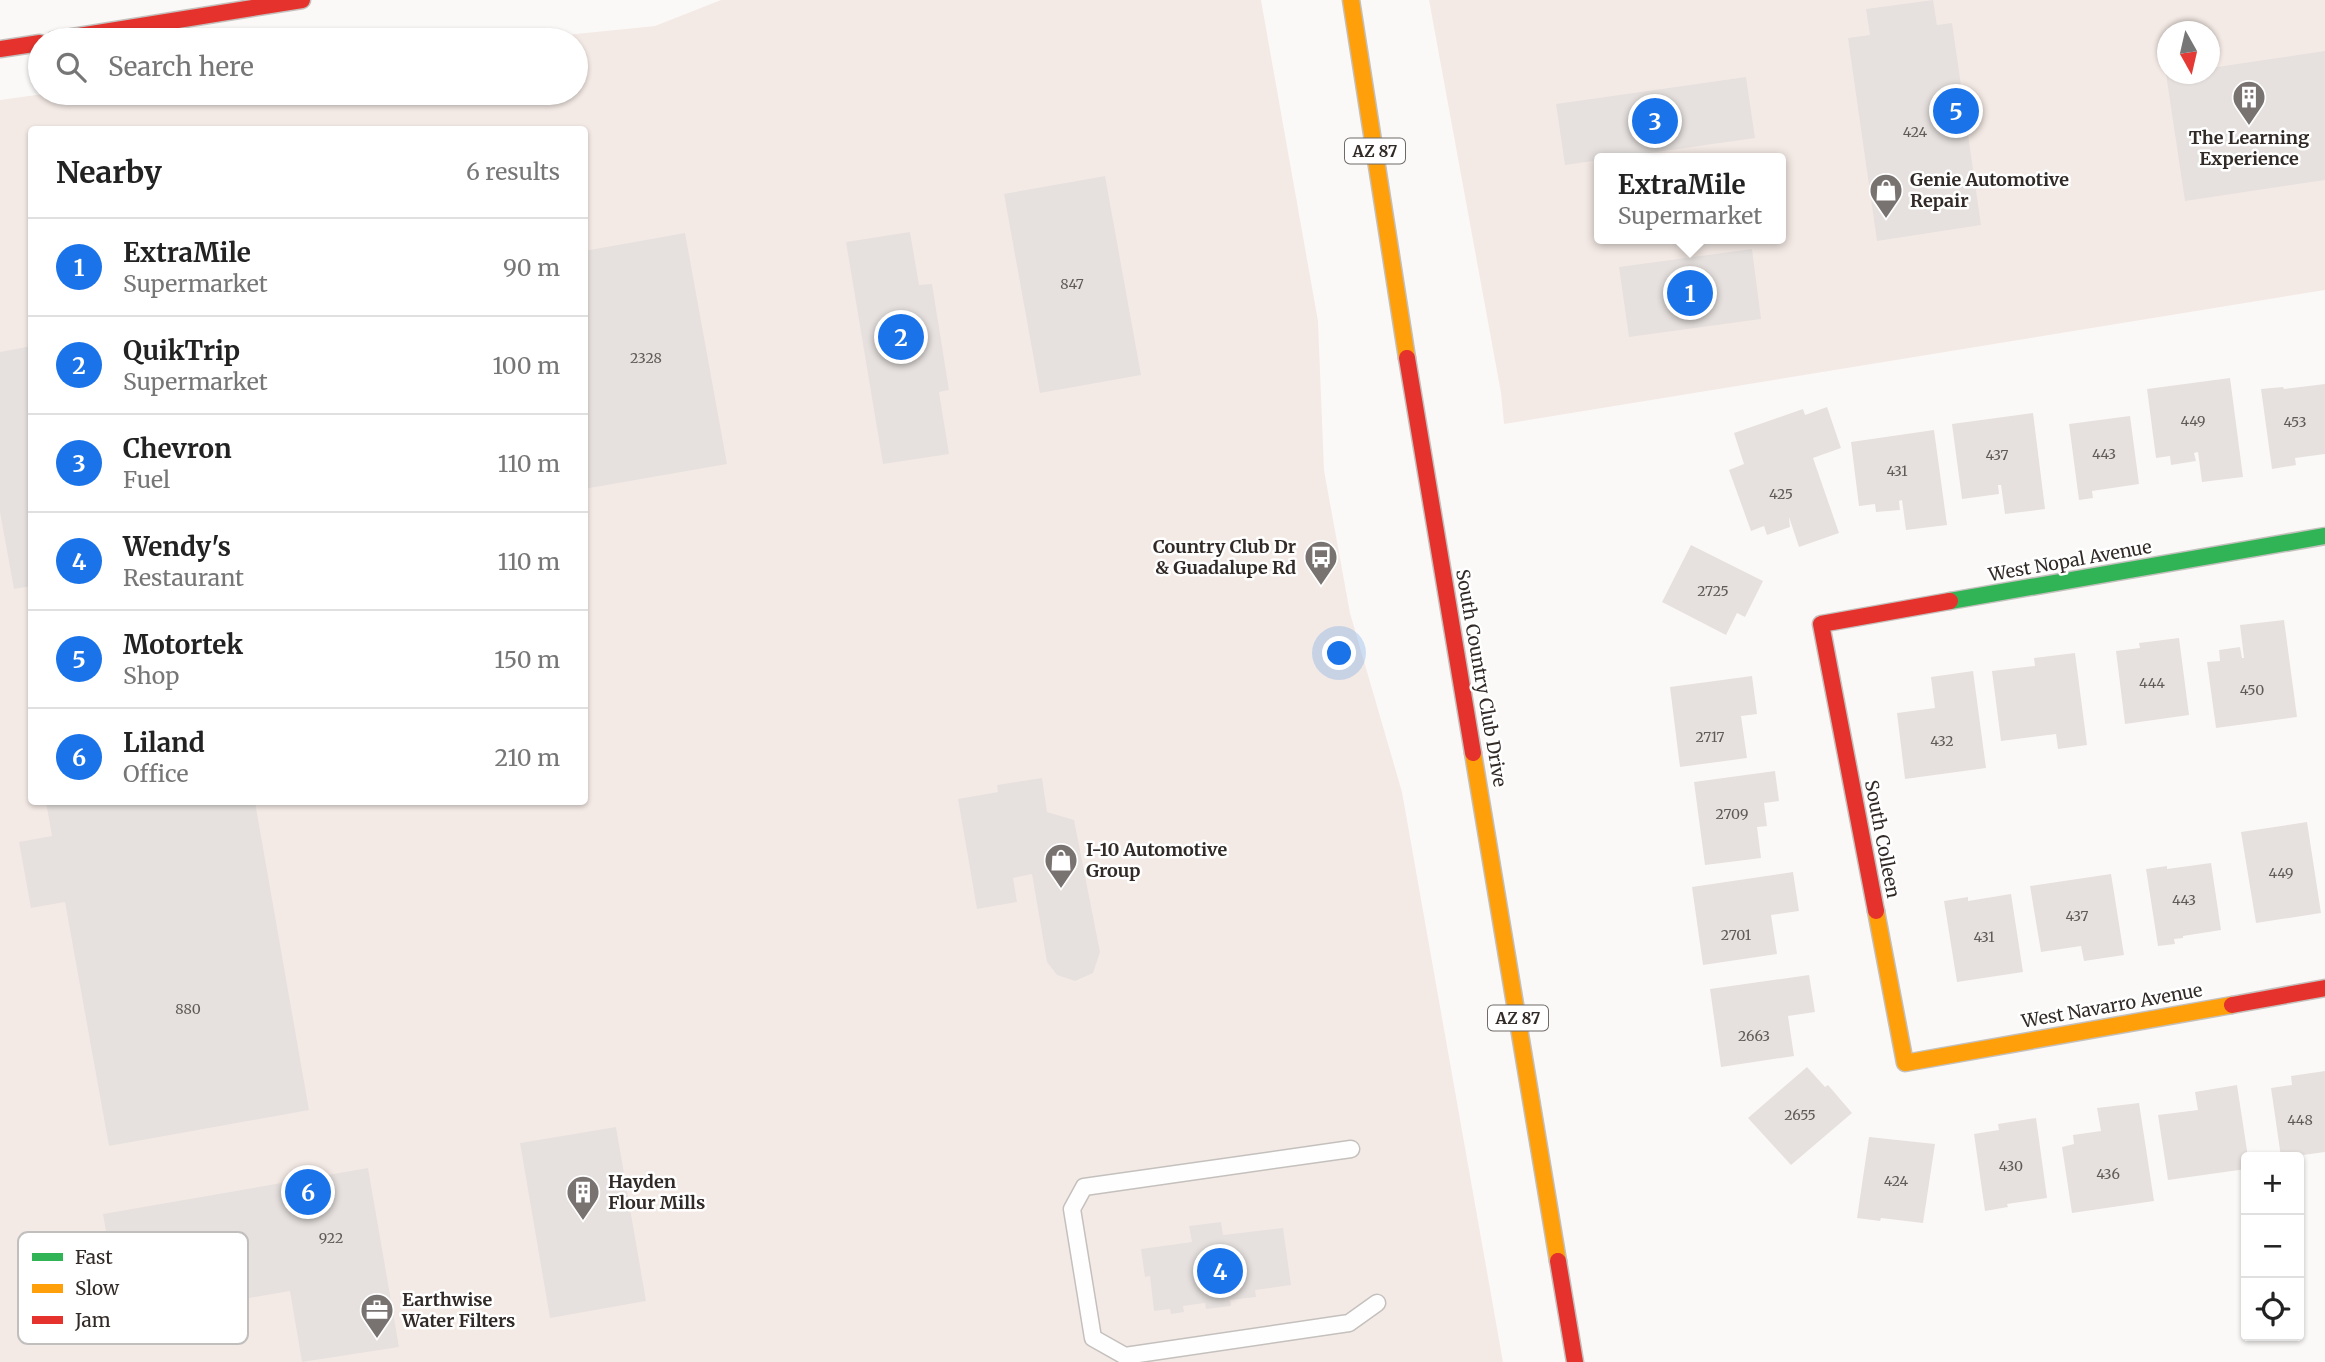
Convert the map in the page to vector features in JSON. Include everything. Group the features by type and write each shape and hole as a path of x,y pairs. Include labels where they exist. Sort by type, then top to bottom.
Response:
{"main road":[{"path":"128,28 302,0"},
{"name":"South Country Club Drive","path":"1351,0 1575,1362"},
{"path":"0,49 28,45"},
{"name":"West Nopal Avenue","path":"1821,624 2325,536"},
{"name":"South Colleen","path":"1821,624 1905,1063"},
{"name":"West Navarro Avenue","path":"1905,1063 2325,988"}],"lane":[{"path":"1351,1149 1084,1187 1072,1209 1093,1338 1125,1356 1349,1323 1377,1303"}],"shaded area":[{"path":"721,0 1261,0 1318,321 1324,470 1350,613 1402,792 1503,1362 0,1362 0,100 28,96 28,105 588,105 588,33 655,26"},
{"path":"1429,0 2325,0 2325,290 1504,424 1501,393"}],"building":[{"path":"1933,0 1937,25 1952,23 1981,225 1877,241 1848,38 1870,35 1866,9"},
{"name":"The Learning Experience","path":"2325,51 2325,180 2185,201 2167,84 2220,84 2220,67"},
{"path":"1746,77 1755,138 1649,153 1594,153 1594,161 1565,165 1556,104"},
{"path":"1105,176 1141,375 1040,393 1004,194"},
{"path":"910,232 919,285 932,284 949,390 939,392 949,454 883,464 846,242"},
{"path":"685,233 727,464 588,488 588,250"},
{"path":"1752,249 1761,319 1629,337 1619,267"},
{"path":"28,347 28,587 14,589 0,512 0,352"},
{"path":"2230,378 2243,477 2202,482 2198,452 2194,453 2196,461 2171,465 2170,456 2156,458 2147,389"},
{"path":"2325,384 2325,454 2295,458 2296,465 2272,469 2261,389"},
{"path":"1827,407 1841,448 1813,458 1839,533 1799,547 1789,517 1790,527 1767,535 1764,526 1751,531 1729,470 1744,464 1734,433 1803,409 1805,415"},
{"path":"2033,413 2045,509 2005,514 2001,485 1998,485 1999,494 1962,499 1952,424"},
{"path":"2130,416 2139,484 2092,491 2093,498 2079,500 2069,424"},
{"path":"1934,430 1947,525 1906,530 1902,500 1899,501 1900,510 1876,512 1875,504 1859,506 1851,442"},
{"path":"1691,545 1763,581 1745,617 1737,613 1726,635 1662,602"},
{"path":"2284,620 2297,717 2216,728 2207,662 2220,661 2219,650 2240,647 2244,658 2240,625"},
{"path":"2179,638 2189,715 2125,724 2116,651 2140,648 2139,643"},
{"path":"2075,653 2087,745 2058,749 2056,734 2001,741 1992,671 2035,666 2034,658"},
{"path":"1973,671 1986,768 1905,779 1897,713 1935,708 1931,677"},
{"path":"1752,676 1757,714 1741,716 1747,758 1680,767 1670,687"},
{"path":"1775,771 1779,801 1764,803 1767,826 1757,827 1761,858 1705,865 1694,782"},
{"name":"I-10 Automotive Group","path":"1042,778 1047,812 1074,820 1100,952 1093,973 1075,981 1057,975 1047,962 1032,874 1013,878 1017,902 977,909 958,799 998,792 997,785"},
{"path":"47,805 256,805 309,1110 109,1146 65,902 31,908 19,842 52,836"},
{"path":"2307,822 2321,913 2256,923 2241,832"},
{"path":"2211,863 2221,930 2183,936 2174,939 2175,944 2158,946 2146,869"},
{"path":"1793,872 1799,911 1771,915 1777,954 1703,965 1692,887"},
{"path":"2111,874 2124,955 2084,961 2081,946 2041,952 2030,886"},
{"path":"2011,894 2023,972 1957,982 1944,901 1968,897 1968,901"},
{"path":"1809,975 1815,1012 1788,1016 1794,1056 1721,1067 1710,989"},
{"path":"1807,1067 1825,1087 1828,1085 1852,1113 1791,1165 1748,1118"},
{"path":"2325,1071 2325,1152 2304,1155 2304,1152 2280,1152 2271,1088 2292,1085 2291,1076"},
{"path":"2237,1085 2247,1152 2241,1152 2241,1170 2168,1180 2158,1115 2198,1110 2195,1092"},
{"path":"2139,1103 2154,1201 2072,1213 2062,1147 2074,1144 2073,1135 2101,1131 2097,1108"},
{"path":"2036,1118 2047,1198 2007,1204 2008,1207 1985,1211 1974,1134 1999,1130 1998,1124"},
{"name":"Hayden Flour Mills","path":"616,1127 646,1301 550,1318 520,1143"},
{"path":"1869,1137 1935,1144 1923,1223 1857,1218"},
{"path":"368,1168 399,1347 302,1362 290,1291 248,1298 248,1232 106,1232 103,1214"},
{"path":"1221,1222 1223,1235 1283,1228 1291,1285 1255,1290 1256,1297 1230,1300 1231,1306 1206,1309 1205,1303 1183,1306 1184,1312 1171,1314 1170,1309 1154,1311 1150,1276 1145,1277 1141,1249 1192,1242 1189,1226"}],"traffic: fast":[{"path":"1950,601 2325,536"}],"traffic: slow":[{"path":"1351,0 1407,358"},
{"path":"1473,753 1558,1261"},
{"path":"1876,911 1905,1063 2232,1005"}],"traffic: jam":[{"path":"128,28 302,0"},
{"path":"0,49 28,45"},
{"path":"1407,358 1473,753"},
{"path":"1876,911 1821,624 1950,601"},
{"path":"2232,1005 2325,988"},
{"path":"1558,1261 1575,1362"}],"place":[{"name":"Motortek","path":"1956,111"},
{"name":"Chevron","path":"1655,121"},
{"name":"The Learning Experience","path":"2249,127"},
{"name":"Genie Automotive Repair","path":"1886,220"},
{"name":"ExtraMile","path":"1690,293"},
{"name":"QuikTrip","path":"901,337"},
{"name":"Country Club Dr & Guadalupe Rd","path":"1321,587"},
{"name":"I-10 Automotive Group","path":"1061,890"},
{"name":"Liland","path":"308,1192"},
{"name":"Hayden Flour Mills","path":"583,1222"},
{"name":"Wendy's","path":"1220,1271"},
{"name":"Earthwise Water Filters","path":"377,1340"}]}
